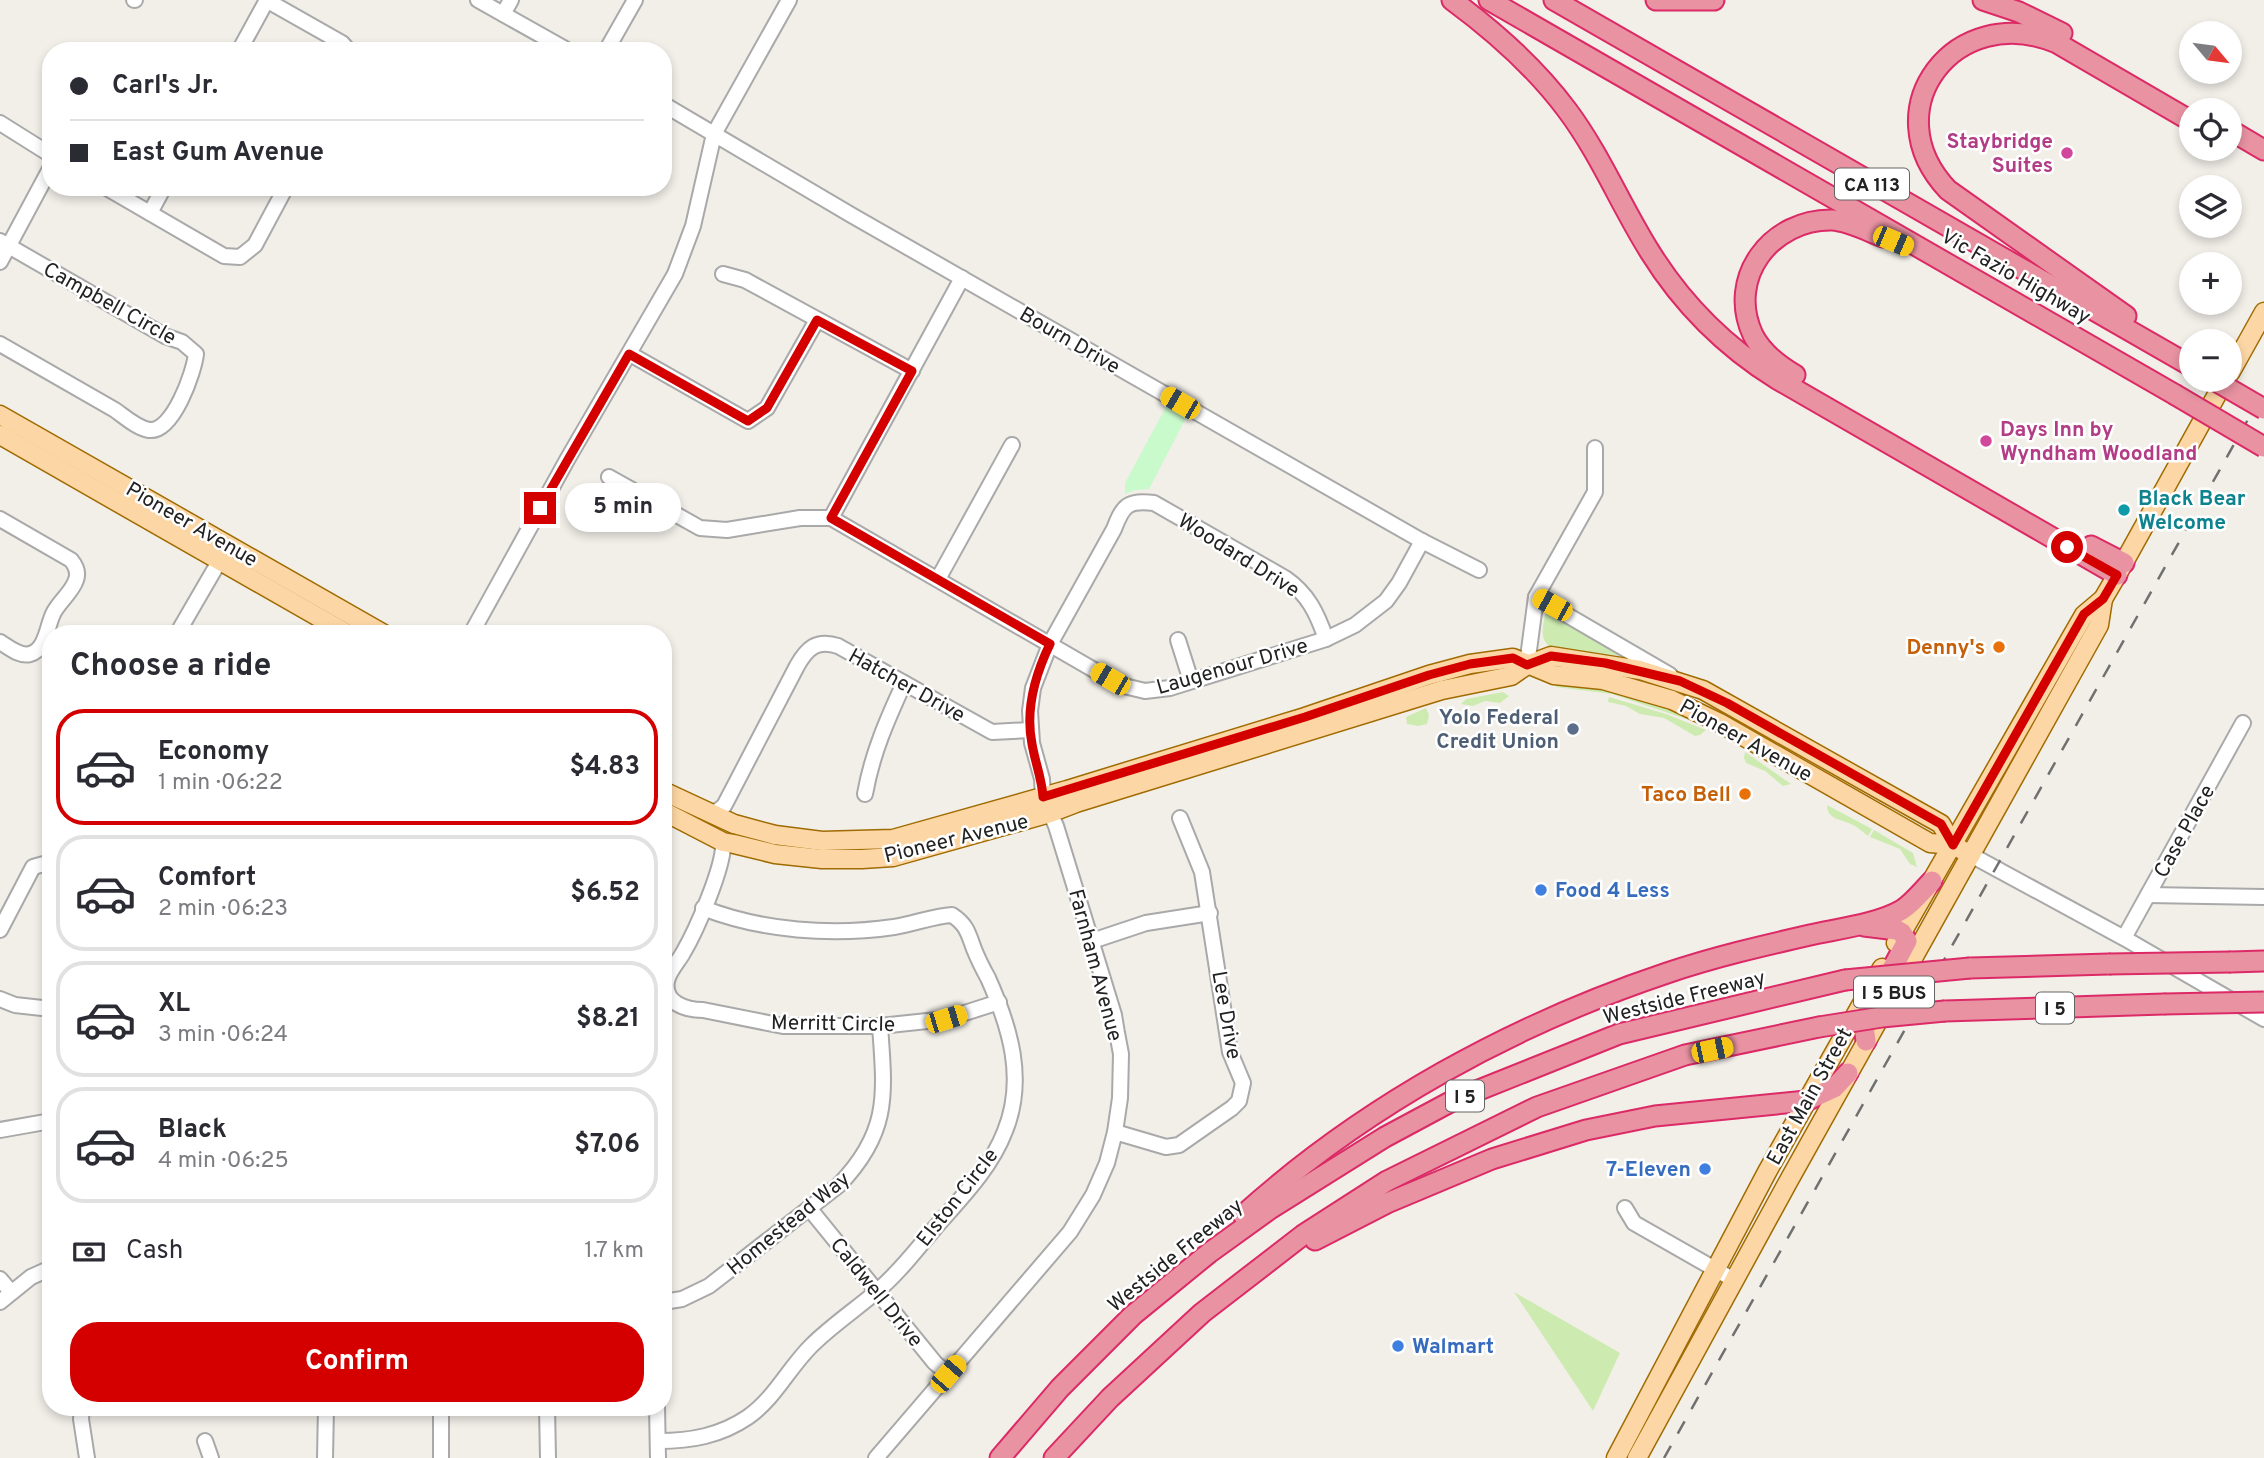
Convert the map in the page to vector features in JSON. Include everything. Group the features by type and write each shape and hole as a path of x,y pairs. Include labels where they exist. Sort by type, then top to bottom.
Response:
{"highway":[{"path":"1451,0 1508,45 1567,110 1666,276 1681,297 1730,346 1777,379 2121,569"},
{"name":"Vic Fazio Highway","path":"1489,0 1962,270 2264,447"},
{"name":"Vic Fazio Highway","path":"1554,0 2179,359"},
{"path":"1656,0 1714,0"},
{"path":"1983,0 2019,12 2064,34 2179,100"},
{"path":"2179,114 2057,43 2039,35 2017,31 1976,37 1959,46 1944,59 1929,80 1921,102 1919,119 1922,146 1929,167 1948,190 2155,336 2179,356"},
{"path":"2242,137 2264,149"},
{"path":"2242,150 2264,163"},
{"path":"1962,270 1853,225 1835,220 1808,222 1786,230 1770,242 1755,261 1747,285 1746,310 1753,334 1767,356 1784,369 2101,552 2121,569"},
{"path":"2235,392 2264,409"},
{"path":"1133,1315 1261,1199 1305,1164 1354,1127 1413,1089 1470,1058 1561,1013 1667,973 1764,945 1856,925 1902,910 1932,881"},
{"path":"1856,925 1892,929 1902,933 1907,945 1865,1019 1866,1041"},
{"name":"Westside Freeway","path":"1000,1458 1060,1388 1133,1315 1209,1253 1282,1201 1385,1137 1454,1100 1619,1034 1845,980 1970,968 2264,961"},
{"name":"I 5","path":"1054,1458 1156,1353 1303,1234 1387,1181 1537,1108 1685,1055 1819,1027 1882,1017 1945,1011 2264,1002"},
{"path":"1252,1273 1387,1203 1492,1159 1586,1130 1655,1116 1806,1101 1834,1088 1848,1073"}],"main road":[{"path":"2242,351 2264,312"},
{"name":"East Main Street","path":"1616,1458 1714,1269 1806,1101 2084,614 2103,599 2121,569 2218,392"},
{"name":"Pioneer Avenue","path":"0,415 368,625"},
{"name":"Pioneer Avenue","path":"0,435 332,625"},
{"name":"East Main Street","path":"1637,1458 1848,1073 2099,625 2103,599"},
{"path":"2051,713 2055,689 2067,668 2062,653"},
{"name":"Pioneer Avenue","path":"672,795 734,824 775,835 822,841 893,839 1047,805 1088,799 1441,690 1511,676 1527,665 1551,656 1605,663 1680,681 1727,703 1941,824 1953,845"},
{"name":"Pioneer Avenue","path":"672,816 723,842 775,854 822,859 894,857 1403,684 1470,664 1513,658 1554,675 1603,680 1648,691 1695,711 1930,843 1953,845 1971,855"},
{"path":"1317,730 1320,718 1393,694 1403,684"},
{"path":"1737,734 1747,728 1777,741 1792,739"},
{"path":"1765,750 1789,751 1815,763 1823,757"}],"street":[{"path":"244,42 267,0 340,42"},
{"path":"478,0 553,42"},
{"path":"503,14 511,0"},
{"path":"611,42 635,0"},
{"path":"476,625 683,256 715,134 789,0"},
{"name":"Bourn Drive","path":"672,109 1422,541 1479,570"},
{"path":"0,123 42,149"},
{"path":"0,262 4,244 42,182"},
{"path":"121,196 224,256 240,257 255,246 281,196"},
{"path":"150,213 159,196"},
{"name":"Campbell Circle","path":"0,344 150,430 169,422 195,368 196,354 182,342 165,336 4,244"},
{"path":"723,274 745,280 912,371"},
{"path":"609,477 700,528 727,530 800,518 831,518 962,278"},
{"path":"629,354 748,421 767,408 817,320"},
{"path":"938,579 1012,445"},
{"path":"1527,665 1536,597 1595,492 1595,448"},
{"name":"Woodard Drive","path":"1128,504 1139,501 1154,503 1298,587 1315,610 1326,639"},
{"name":"Farnham Avenue","path":"876,1458 1078,1221 1100,1180 1115,1132 1120,1098 1121,1054 1114,1015 1047,805 1030,730 1033,688 1050,644 1120,514 1128,504"},
{"name":"Laugenour Drive","path":"831,518 1120,685 1137,690 1156,691 1326,639 1355,625 1387,601 1422,541"},
{"path":"0,519 76,565 78,572 73,587 54,612 49,625"},
{"path":"182,625 220,560"},
{"path":"1536,597 1680,681"},
{"path":"1178,640 1191,681"},
{"path":"0,642 19,653 32,654 42,641"},
{"name":"Hatcher Drive","path":"713,814 724,806 805,652 814,645 827,642 838,646 992,732 1030,730"},
{"path":"865,794 870,764 904,683"},
{"name":"Case Place","path":"2124,938 2243,723"},
{"name":"Lee Drive","path":"1115,1132 1166,1147 1179,1145 1239,1101 1243,1083 1230,1052 1202,872 1180,818"},
{"name":"Merritt Circle","path":"672,972 684,952 703,908 724,854 723,842"},
{"name":"Pioneer Avenue","path":"1971,855 2124,938 2264,1019"},
{"path":"0,930 33,867 42,864"},
{"path":"2148,894 2264,897"},
{"name":"Elston Circle","path":"658,1441 685,1441 719,1434 747,1418 769,1400 809,1349 893,1276 990,1162 1006,1130 1016,1077 1007,1025 999,1002 973,948 970,932 964,923 952,915 892,927 838,932 791,929 724,916 703,908"},
{"path":"1092,940 1146,923 1210,913"},
{"path":"0,999 15,1005 42,1008"},
{"name":"Merritt Circle","path":"672,999 676,1004 690,1010 703,1010 783,1027 880,1027 946,1019 999,1002"},
{"name":"Homestead Way","path":"672,1301 709,1286 839,1185 855,1169 878,1127 884,1101 880,1027"},
{"path":"0,1130 42,1123"},
{"name":"Caldwell Drive","path":"809,1208 934,1363 948,1374"},
{"path":"1625,1208 1634,1223 1734,1280"},
{"path":"0,1303 31,1277 42,1272"},
{"path":"0,1279 11,1292"},
{"path":"81,1416 87,1458"},
{"path":"325,1458 326,1416"},
{"path":"441,1458 442,1416"},
{"path":"547,1416 548,1458"},
{"path":"657,1416 658,1458"},
{"path":"205,1441 211,1458"}],"green space":[{"path":"1167,405 1187,416 1149,489 1125,494 1125,483"},
{"path":"1547,613 1555,614 1623,654 1622,656 1550,647 1544,640 1543,632"},
{"path":"1556,684 1592,688 1626,696 1694,720 1612,694 1556,687"},
{"path":"1503,692 1509,696 1500,703 1485,701 1473,706 1461,704 1466,699"},
{"path":"1609,697 1666,714 1706,730 1695,736 1664,718 1640,714 1626,706 1608,702"},
{"path":"1426,708 1429,715 1427,724 1407,724 1406,717"},
{"path":"1745,752 1791,784 1783,786 1765,771 1746,763"},
{"path":"1827,805 1872,829 1868,836 1855,826 1832,816"},
{"path":"1874,830 1913,853 1917,867 1910,864 1900,849 1870,837"},
{"path":"1514,1292 1620,1353 1593,1411"}],"railway":[{"path":"1664,1458 2264,391"}],"place":[{"name":"Staybridge Suites","path":"2067,153"},
{"name":"Days Inn by Wyndham Woodland","path":"1986,441"},
{"name":"Black Bear Welcome","path":"2124,510"},
{"name":"Denny's","path":"1999,647"},
{"name":"Yolo Federal Credit Union","path":"1573,729"},
{"name":"Taco Bell","path":"1745,794"},
{"name":"Food 4 Less","path":"1541,890"},
{"name":"7-Eleven","path":"1705,1169"},
{"name":"Walmart","path":"1398,1346"}],"route":[{"path":"540,508 629,354 748,421 767,408 817,320 912,371 831,518 1050,644 1036,675 1030,710 1030,730 1042,779 1043,797 1305,717 1429,675 1470,664 1513,658 1527,665 1551,656 1640,670 1703,690 1941,824 1953,845 2084,614 2103,599 2117,575 2067,547"}]}
